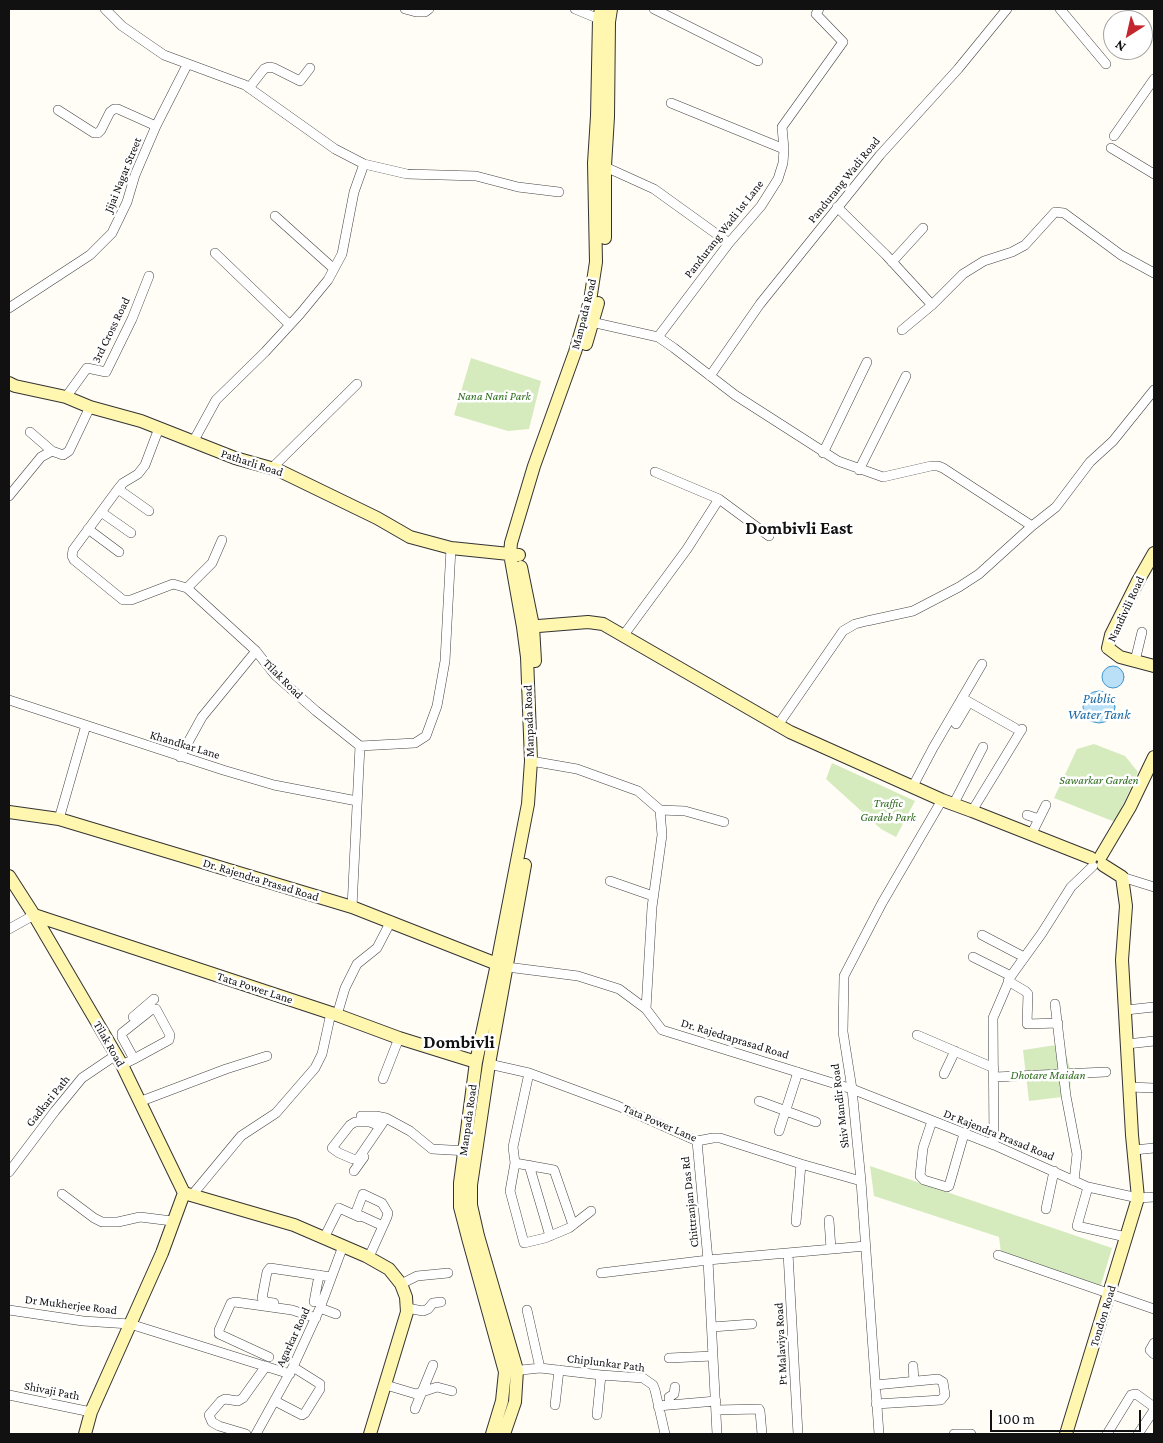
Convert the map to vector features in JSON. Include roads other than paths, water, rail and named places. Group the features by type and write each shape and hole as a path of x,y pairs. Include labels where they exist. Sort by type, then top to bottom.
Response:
{"street":[{"path":"105,9 122,26 164,55 245,85 335,149 364,164 407,174 476,176 518,187 559,192"},
{"path":"405,9 416,12 425,12 428,9"},
{"path":"575,9 603,17"},
{"name":"Manpada Road","path":"504,1434 515,1402 511,1371 471,1205 470,1151 483,1063 533,820 534,762 528,626 514,555 583,354 588,322 598,303 605,263 601,229 600,165 603,116 603,17 611,9"},
{"path":"654,9 758,61"},
{"name":"Pandurang Wadi 1st Lane","path":"658,338 729,242 761,206 778,179 783,163 782,127 843,42 816,14 819,9"},
{"name":"Pandurang Wadi Road","path":"710,376 760,304 837,208 880,155 958,69 1007,9"},
{"path":"1060,9 1106,64"},
{"name":"Jijai Nagar Street","path":"9,308 90,255 112,233 127,202 135,175 156,126 187,65"},
{"path":"249,88 264,69 269,67 300,81 310,68"},
{"path":"1114,136 1154,78"},
{"path":"671,103 784,149"},
{"path":"58,110 94,133 98,133 101,130 110,112 114,109 118,109 156,126"},
{"path":"1111,148 1154,174"},
{"path":"193,442 216,400 265,352 328,280 342,254 354,192 364,164"},
{"path":"600,165 654,189 729,242"},
{"path":"837,208 892,262 932,305"},
{"path":"902,330 932,305 963,274 984,261 1012,252 1025,245 1055,212 1064,213 1122,255 1153,269"},
{"path":"276,216 334,269"},
{"path":"892,262 923,228"},
{"path":"215,253 290,325"},
{"name":"3rd Cross Road","path":"66,398 87,368 106,372 132,319 149,276"},
{"path":"588,322 658,338 735,395 823,453 859,470 888,477 931,466 938,466 1032,526"},
{"path":"823,453 867,362"},
{"path":"859,470 906,376"},
{"name":"Patharli Road","path":"9,383 141,421 235,458 272,468 377,518 410,537 450,548 514,555"},
{"path":"272,468 357,384"},
{"path":"778,725 843,631 855,624 913,611 960,587 979,574 1056,506 1090,462 1113,441 1154,390"},
{"path":"30,432 52,451 63,455 69,451 90,407"},
{"path":"159,428 145,465 138,474 123,483 88,529 73,550 72,556 74,560 124,600 130,600 173,584 187,588 212,562 222,540"},
{"path":"9,496 40,457 52,451"},
{"path":"654,472 719,499 769,536"},
{"path":"118,489 149,511"},
{"path":"623,636 687,549 719,499"},
{"path":"102,511 130,531"},
{"path":"88,529 119,552"},
{"path":"352,907 360,746 415,743 426,736 437,706 445,661 450,548"},
{"name":"Nandivili Road","path":"1154,553 1111,635 1108,648 1120,657 1154,666"},
{"name":"Tilak Road","path":"187,588 256,651 275,674 316,711 360,746"},
{"path":"528,626 595,622 603,624 790,732 948,803 972,810 1097,861 1122,876 1154,887"},
{"path":"1135,661 1142,632"},
{"path":"180,757 202,717 256,651"},
{"path":"956,724 982,664"},
{"path":"913,786 965,700"},
{"path":"965,700 1019,729 972,810"},
{"name":"Khandkar Lane","path":"10,702 86,725 180,757 274,784 357,801"},
{"path":"59,820 86,725"},
{"name":"Shiv Mandir Road","path":"879,1434 874,1385 861,1181 852,1089 843,1032 844,976 882,903 983,747"},
{"path":"994,1145 993,1018 1009,979 1042,933 1071,887 1097,861 1130,807 1154,757"},
{"path":"534,762 577,769 638,791 660,810 685,811 724,822"},
{"path":"1031,835 1046,804"},
{"path":"646,1009 653,896 662,834 660,810"},
{"name":"Dr. Rajendra Prasad Road","path":"9,812 59,820 352,907 502,966"},
{"path":"1027,815 1038,820"},
{"name":"Tilak Road","path":"9,876 108,1040 188,1194"},
{"path":"1122,876 1126,906 1122,960 1129,1087 1138,1198"},
{"path":"610,881 653,896"},
{"path":"9,929 34,915"},
{"name":"Tata Power Lane","path":"34,915 334,1014 399,1038 483,1063 529,1073 618,1106 697,1141 717,1138 861,1181"},
{"path":"85,1434 91,1412 162,1254 172,1221 188,1194 241,1136 276,1113 315,1068 322,1054 334,1014 357,964 377,948 391,921"},
{"path":"982,935 1024,958"},
{"path":"973,957 1009,979 1028,994 1028,1024 1058,1023"},
{"name":"Dr. Rajedraprasad Road","path":"502,966 578,976 619,989 646,1009 662,1030 852,1089"},
{"path":"134,1059 121,1035 154,999"},
{"path":"1056,1004 1063,1074 1077,1154 1074,1181"},
{"path":"1126,1010 1154,1007"},
{"name":"Gadkari Path","path":"9,1172 82,1078 119,1060 134,1059 167,1042 170,1038 156,1009 134,1020"},
{"path":"108,1040 134,1020"},
{"path":"917,1035 994,1072 1063,1074 1106,1072"},
{"path":"383,1079 399,1038"},
{"path":"1128,1044 1154,1041"},
{"path":"944,1074 954,1052"},
{"path":"139,1102 226,1069 267,1056"},
{"path":"779,1131 798,1072"},
{"path":"529,1073 513,1147 514,1163 510,1191 523,1241 527,1243 550,1236 573,1225 591,1211"},
{"path":"1129,1087 1154,1088"},
{"name":"Dr Rajendra Prasad Road","path":"852,1089 994,1145 1088,1187 1138,1198 1154,1197"},
{"path":"759,1101 816,1122"},
{"path":"349,1121 362,1116 376,1116 387,1119 410,1131 432,1149 470,1151"},
{"path":"380,1126 370,1122 350,1124 332,1148 339,1154 358,1159 380,1126 387,1119"},
{"path":"354,1171 387,1119"},
{"path":"932,1121 923,1148 920,1176 924,1180 949,1186 964,1134"},
{"name":"Chittranjan Das Rd","path":"697,1141 708,1260 717,1434"},
{"path":"1134,1150 1154,1148"},
{"path":"514,1163 554,1170 573,1225"},
{"path":"796,1222 801,1164"},
{"path":"529,1165 550,1236"},
{"path":"1049,1207 1056,1173"},
{"path":"1088,1187 1077,1226 1126,1237"},
{"path":"62,1194 102,1222 118,1222 140,1217 172,1221"},
{"path":"188,1194 294,1225 368,1256 389,1269 401,1284 408,1308 370,1434"},
{"name":"Tondon Road","path":"1066,1434 1138,1198"},
{"path":"324,1238 338,1209 341,1208 378,1227 368,1256"},
{"path":"829,1220 830,1249"},
{"path":"368,1256 383,1226"},
{"name":"Agarkar Road","path":"256,1434 291,1371 343,1246"},
{"path":"601,1273 708,1260 866,1246"},
{"name":"Pt Malaviya Road","path":"788,1253 798,1434"},
{"path":"998,1255 1154,1309"},
{"path":"331,1277 270,1268 266,1272 262,1298 266,1302 336,1314"},
{"path":"401,1284 417,1276 448,1273"},
{"path":"317,1310 319,1275"},
{"path":"408,1308 423,1311 428,1309 433,1303 441,1302"},
{"path":"269,1357 219,1334 231,1303 292,1310 317,1310"},
{"name":"Dr Mukherjee Road","path":"9,1310 83,1321 130,1324 250,1362 291,1371 320,1384 320,1389 305,1414 302,1415 275,1401"},
{"path":"528,1310 540,1368"},
{"path":"712,1327 752,1324"},
{"path":"1154,1343 1150,1350 1154,1354"},
{"path":"250,1362 255,1350"},
{"path":"669,1358 713,1356"},
{"path":"415,1409 433,1365"},
{"path":"246,1434 219,1426 212,1422 209,1415 221,1401 225,1399 238,1401 243,1398 266,1366"},
{"path":"913,1366 914,1381"},
{"name":"Chiplunkar Path","path":"511,1371 540,1368 644,1378 648,1380 655,1390 665,1434"},
{"path":"555,1405 559,1370"},
{"name":"Manpada Road","path":"492,1434 511,1371"},
{"path":"597,1415 601,1375"},
{"path":"874,1385 941,1380 945,1395 942,1400 876,1404"},
{"path":"386,1385 411,1394 440,1387 452,1391"},
{"path":"670,1405 669,1397 674,1394 675,1387"},
{"path":"1107,1434 1131,1395 1136,1394 1154,1408 1138,1434"},
{"name":"Shivaji Path","path":"9,1396 91,1412"},
{"path":"658,1406 716,1405 759,1408 762,1434"},
{"path":"954,1434 971,1434"}],"water":[{"name":"Public Water Tank","path":"1113,666 1123,673 1124,677 1117,687 1113,688 1103,681 1102,677 1109,667"},
{"name":"Public Water Tank","path":"1099,691 1105,692 1110,696 1114,701 1114,713 1110,718 1105,722 1099,723 1093,722 1088,718 1084,713 1083,707 1084,701 1088,696 1093,692"}],"district":[{"name":"Dombivli East","path":"799,528"},
{"name":"Dombivli","path":"459,1042"}],"park label":[{"name":"Nana Nani Park","path":"494,396"},
{"name":"Sawarkar Garden","path":"1099,780"},
{"name":"Traffic Gardeb Park","path":"888,810"},
{"name":"Dhotare Maidan","path":"1048,1075"}]}
